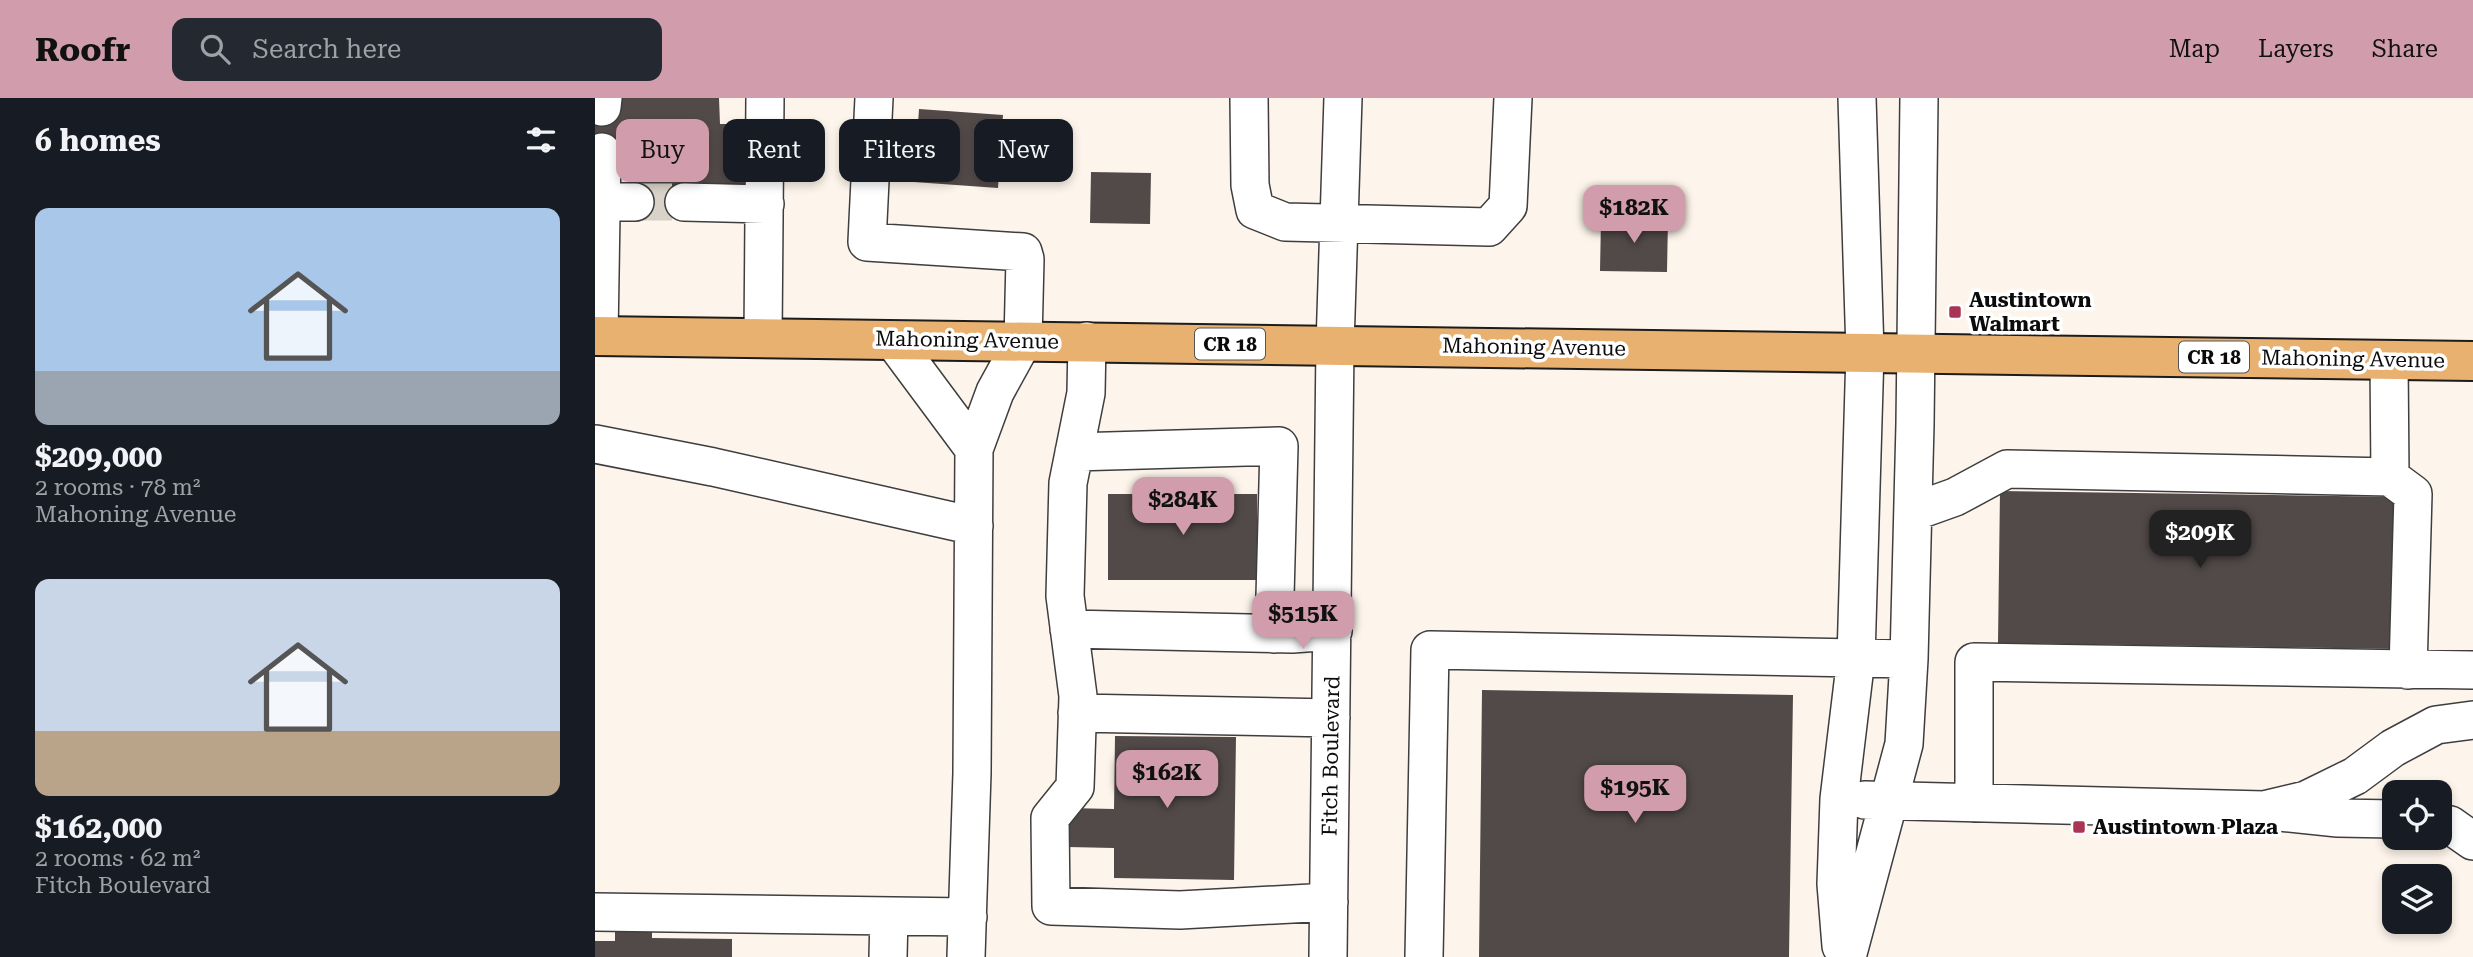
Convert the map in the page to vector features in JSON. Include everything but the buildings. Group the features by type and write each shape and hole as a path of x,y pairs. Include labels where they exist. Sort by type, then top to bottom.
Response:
{"main road":[{"name":"Mahoning Avenue","path":"597,336 2473,361"}],"street":[{"path":"763,338 765,98"},
{"path":"874,98 867,242 1023,252 1023,341 995,392 974,449 966,957"},
{"path":"1249,98 1250,185 1255,209 1285,222 1489,227 1508,206 1513,98"},
{"name":"Fitch Boulevard","path":"1328,957 1335,345 1343,98"},
{"path":"1844,957 1836,884 1839,799 1856,659 1865,352 1857,98"},
{"path":"1844,957 1904,744 1909,659 1917,352 1919,98"},
{"path":"597,336 618,202 602,152"},
{"path":"684,202 765,204"},
{"path":"893,340 974,449"},
{"path":"1087,341 1086,393 1068,484 1065,596 1077,713 1075,787 1050,818 1051,906 1180,910 1329,902"},
{"path":"2389,360 2390,477"},
{"path":"595,444 688,461 974,526"},
{"path":"1074,452 1279,446 1274,634"},
{"path":"1913,512 1955,498 2007,470 2390,477 2413,494 2409,670"},
{"path":"1069,629 1274,634 1333,631"},
{"path":"1424,957 1430,650 1909,659"},
{"path":"1974,803 1974,662 2473,670"},
{"path":"1077,713 1331,718"},
{"path":"2264,810 2306,800 2355,776 2393,748 2436,725 2473,720"},
{"path":"1839,799 2264,810 2339,818 2382,819"},
{"path":"2452,826 2473,841"},
{"path":"595,912 968,917"},
{"path":"888,957 889,916"}],"tunnel":[{"path":"635,202 684,202"}],"place":[{"name":"Austintown Walmart","path":"1955,312"},
{"name":"Austintown Plaza","path":"2079,827"}]}
